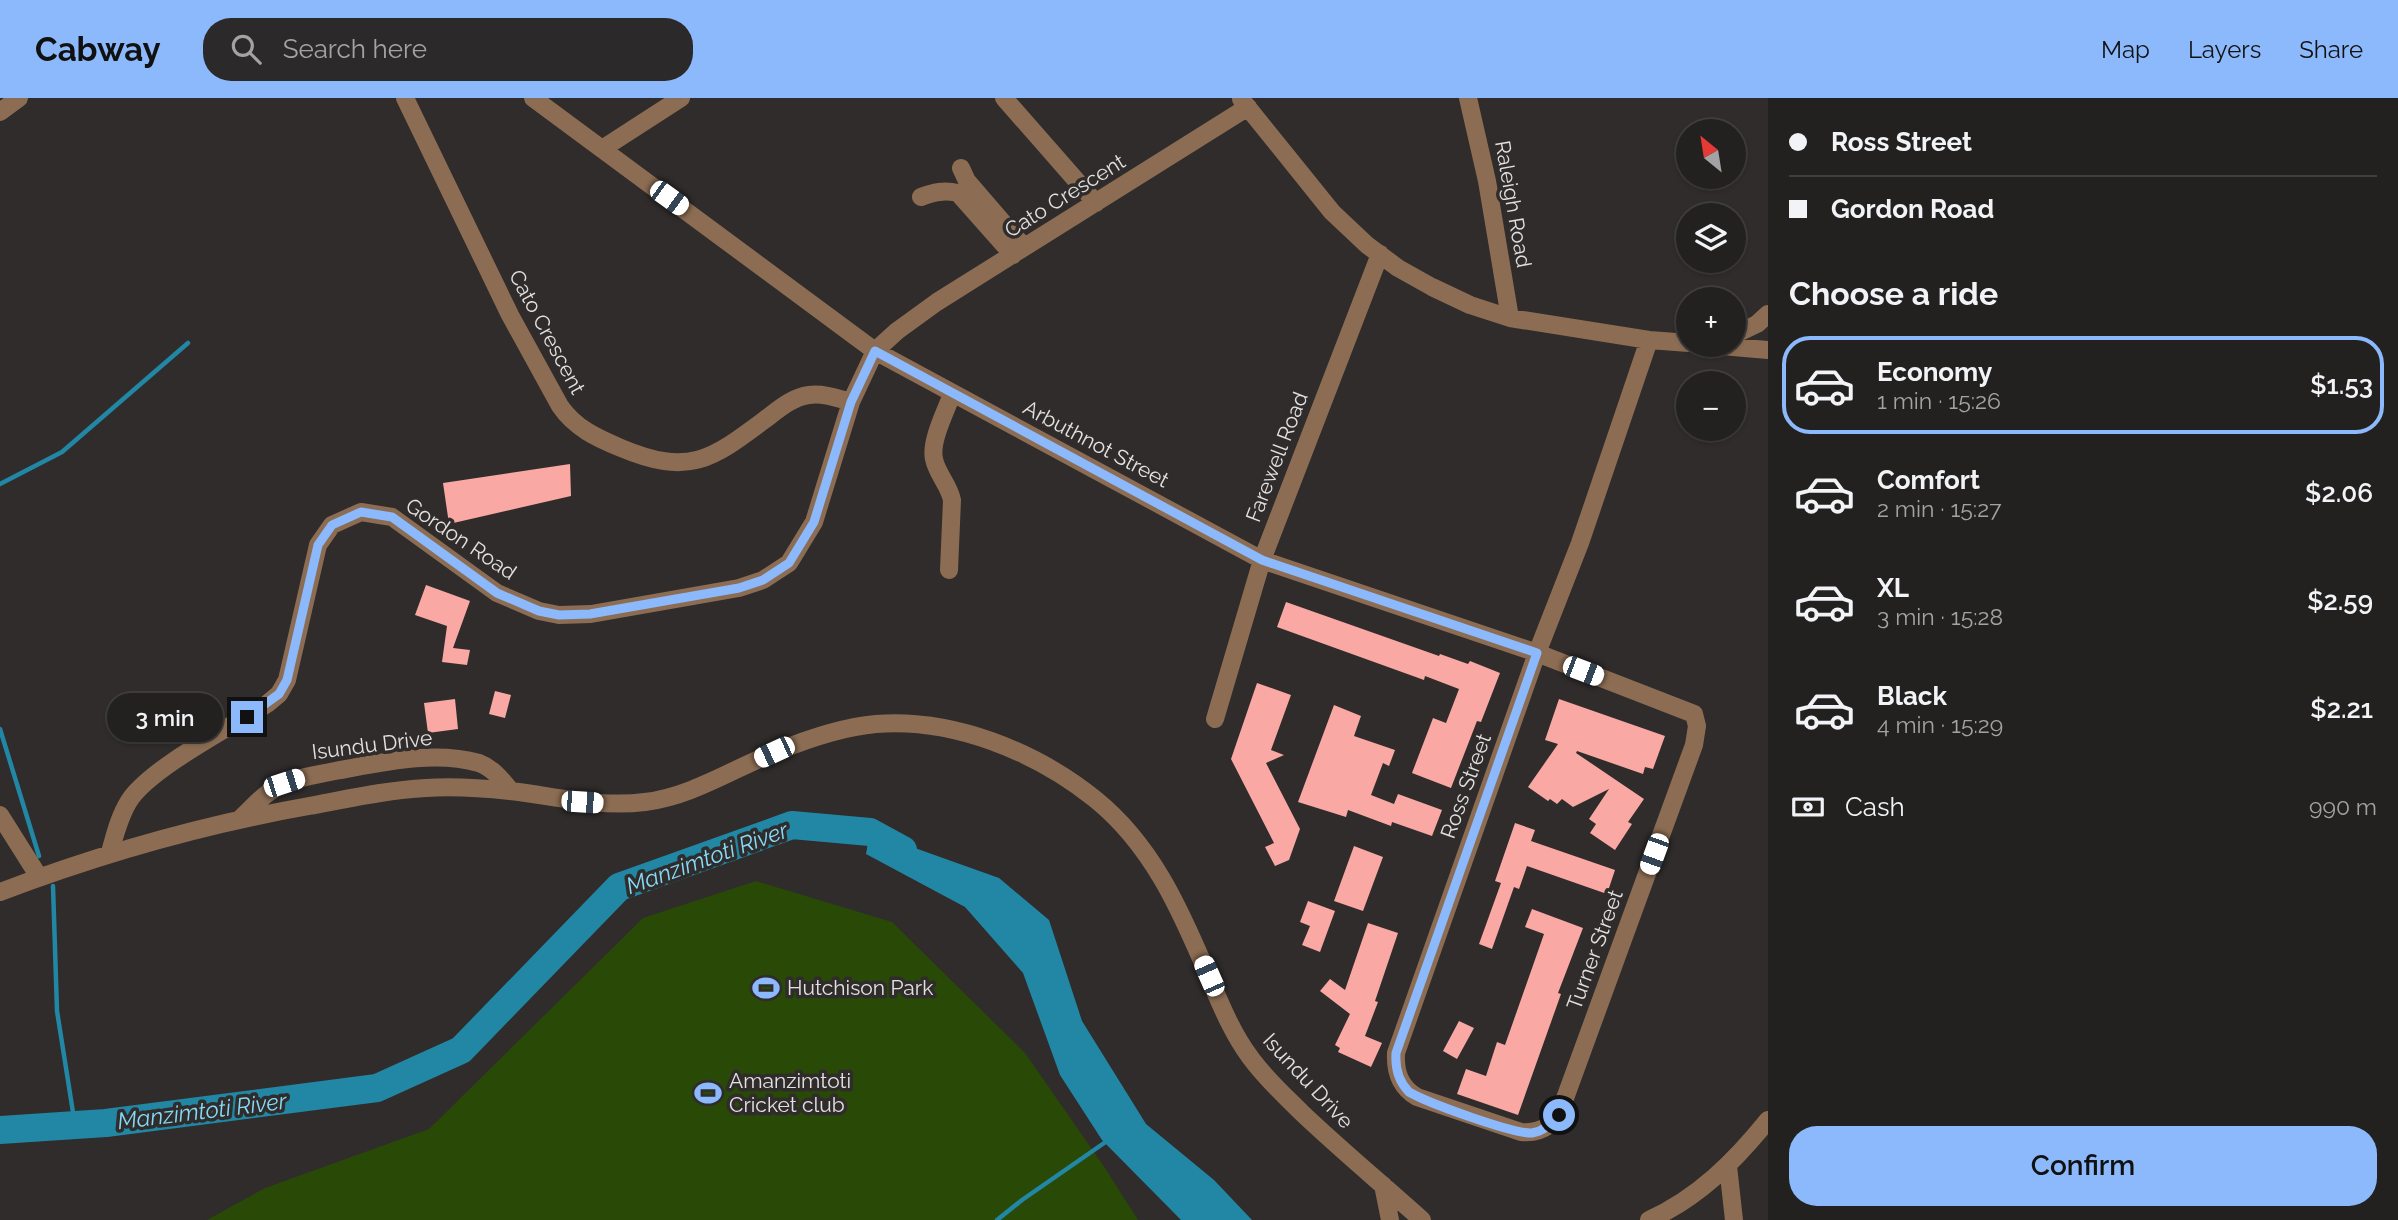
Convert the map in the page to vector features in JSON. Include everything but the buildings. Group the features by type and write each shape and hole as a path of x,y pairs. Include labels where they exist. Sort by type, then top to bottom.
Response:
{"street":[{"path":"0,111 19,98"},
{"name":"Cato Crescent","path":"405,98 510,315 560,407 569,419 595,438 634,454 680,464 707,459 794,399 808,395 824,395 851,402"},
{"name":"Arbuthnot Street","path":"533,98 875,351 1262,560 1537,653 1676,705 1694,714 1696,719"},
{"path":"602,149 681,98"},
{"path":"1004,98 1096,203"},
{"name":"Raleigh Road","path":"1468,98 1488,181 1510,318"},
{"path":"1244,103 1332,212 1398,268 1470,305 1510,318 1676,342"},
{"name":"Cato Crescent","path":"875,351 937,302 1096,203 1244,103"},
{"path":"961,168 967,181 1018,251"},
{"path":"921,197 933,192 947,191 958,194 1018,251"},
{"name":"Farewell Road","path":"1215,719 1262,560 1380,254"},
{"path":"1746,329 1768,314"},
{"name":"Ross Street","path":"1559,1115 1541,1131 1531,1133 1513,1130 1409,1092 1399,1079 1395,1063 1396,1053 1537,653 1580,543 1649,340"},
{"path":"1746,348 1768,350"},
{"name":"Gordon Road","path":"110,852 130,800 146,781 279,694 287,680 295,652 318,545 332,525 361,512 392,517 497,593 539,611 559,615 590,614 739,588 763,580 789,563 803,542 814,522 851,402 875,351"},
{"path":"948,570 952,500 950,490 936,464 933,448 952,394"},
{"name":"Turner Street","path":"1559,1115 1690,757 1696,734 1696,719"},
{"name":"Isundu Drive","path":"0,892 110,852 241,818 378,793 462,787 511,791 582,802 643,802 689,792 774,752 828,732 875,724 910,724 968,734 1033,759 1094,799 1143,848 1178,906 1225,1014 1249,1056 1277,1088 1334,1143 1422,1220"},
{"name":"Isundu Drive","path":"241,818 271,790 284,783 393,761 430,758 458,759 481,764 496,773 511,791"},
{"path":"0,815 39,877"},
{"path":"1649,1220 1690,1196 1728,1166 1768,1120"},
{"path":"1728,1166 1734,1220"},
{"path":"1383,1185 1390,1220"},
{"path":"1673,1220 1690,1196"}],"green space":[{"name":"Hutchison Park","path":"756,881 892,922 1025,1053 1138,1220 207,1220 265,1188 429,1129 643,918"}],"water":[{"path":"870,832 999,878 1049,920 1082,1021 1146,1124 1214,1180 1252,1220 1181,1220 1102,1140 1060,1075 1023,973 965,907 866,854"}],"waterway":[{"path":"0,484 62,452 188,343"},
{"path":"0,729 39,856"},
{"name":"Manzimtoti River","path":"0,1130 106,1123 377,1088 461,1050 619,887 792,825 870,832 903,850"},
{"path":"53,886 57,1011 75,1125"},
{"path":"997,1220 1107,1141"}],"place":[{"name":"Hutchison Park","path":"766,988"},
{"name":"Amanzimtoti Cricket club","path":"708,1093"}],"route":[{"path":"247,717 279,694 287,680 318,545 332,525 361,512 392,517 497,593 519,604 559,615 590,614 739,588 763,580 789,563 814,522 851,402 875,351 1262,560 1537,653 1396,1053 1395,1063 1403,1087 1417,1097 1513,1130 1531,1133 1541,1131 1559,1115"}]}
